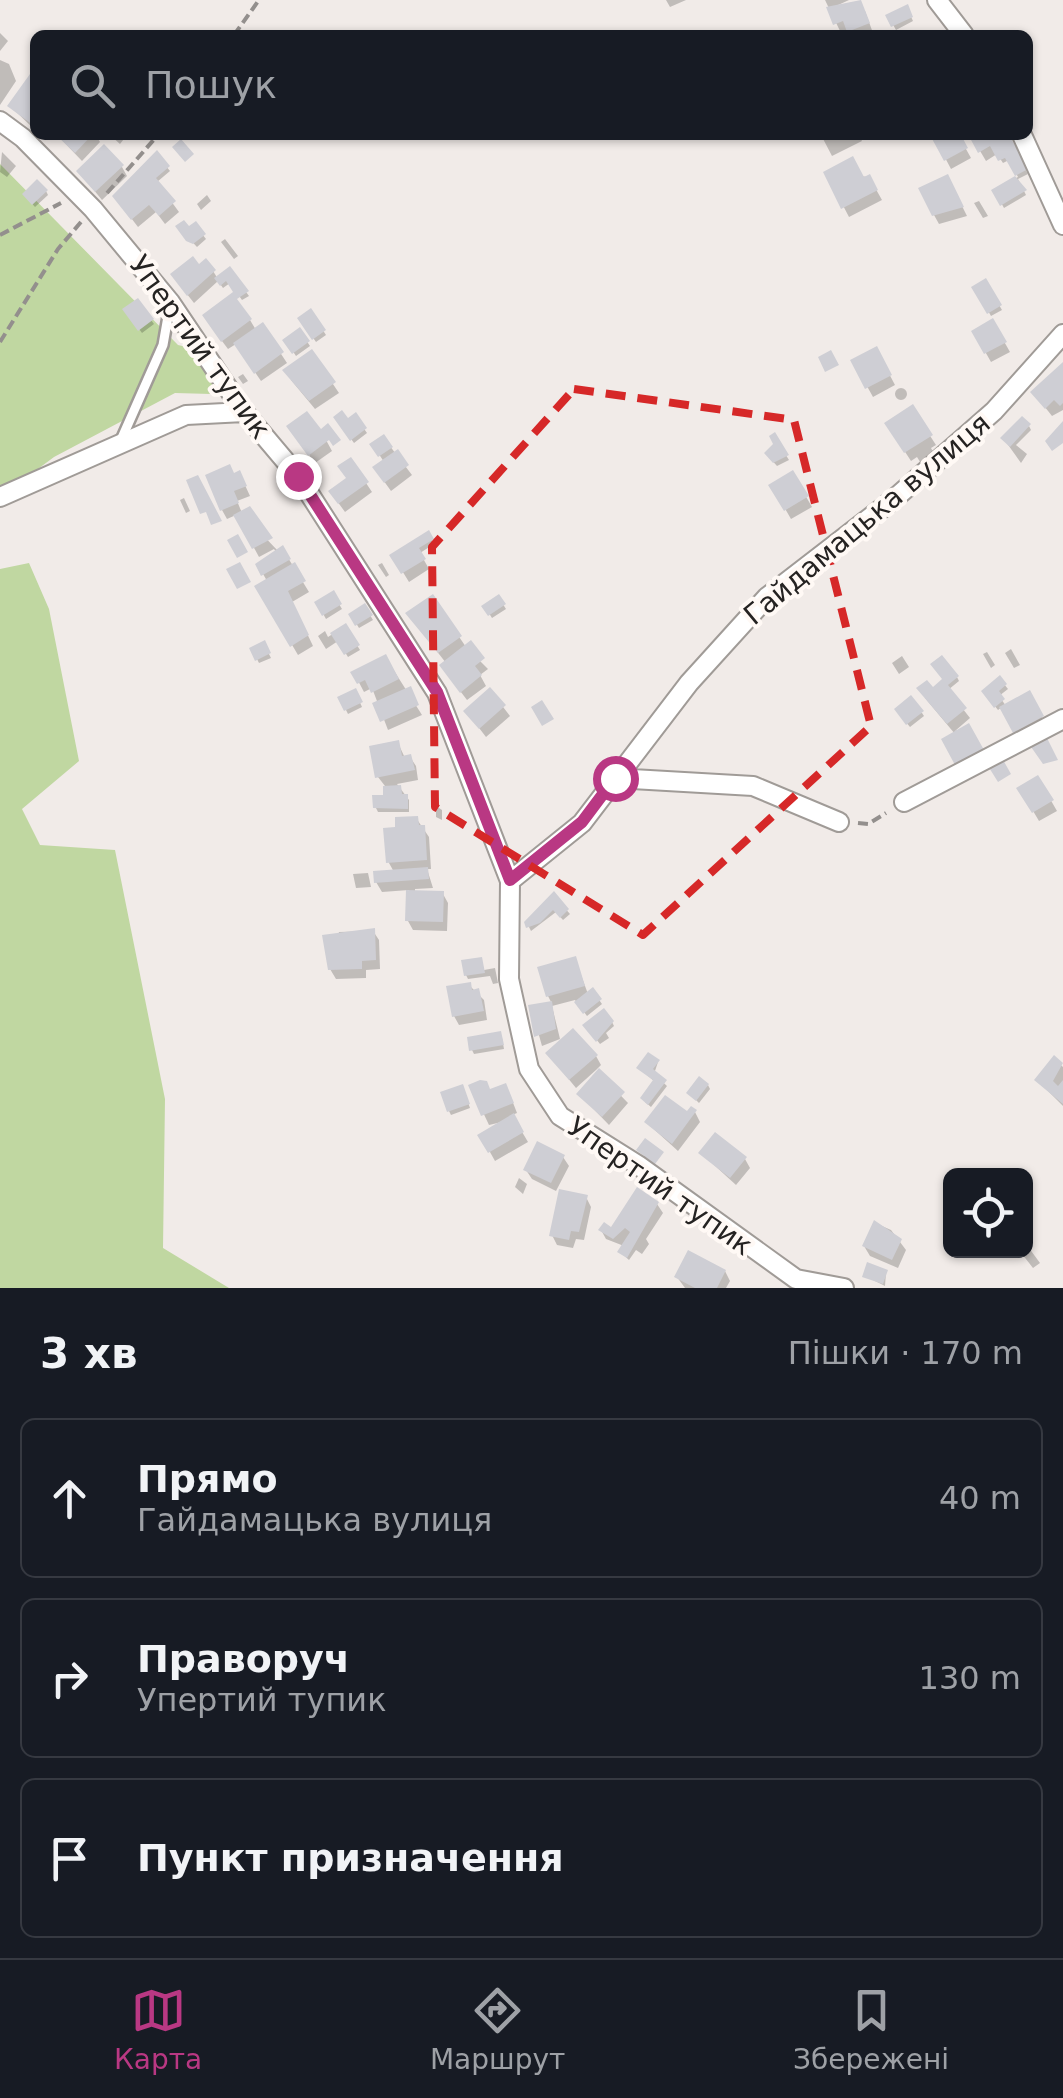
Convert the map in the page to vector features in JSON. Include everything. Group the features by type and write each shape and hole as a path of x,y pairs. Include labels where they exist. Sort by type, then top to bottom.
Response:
{"street":[{"path":"937,0 960,30"},
{"name":"Упертий тупик","path":"0,121 78,194 170,302 244,412 298,476 437,692 510,880 513,997 528,1069 560,1116 638,1165 796,1279 844,1288"},
{"path":"1024,140 1063,225"},
{"name":"Гайдамацька вулиця","path":"510,880 582,822 689,683 766,597 894,499 994,411 1063,334"},
{"path":"0,496 186,415 244,412"},
{"path":"904,802 1063,719"},
{"path":"615,778 753,786 838,822"}],"lane":[{"path":"118,446 142,402 163,345 170,302"}],"path":[{"path":"238,30 259,0"},
{"path":"0,342 58,248 154,140"},
{"path":"0,235 78,194"},
{"path":"838,822 868,824 904,802"}],"highlighted area":[{"path":"574,389 794,420 871,726 643,935 435,807 432,547"}],"green space":[{"path":"0,164 178,345 199,350 218,381 211,394 175,393 54,457 0,497"},
{"path":"29,563 49,609 79,761 22,809 40,845 115,850 165,1099 163,1248 229,1288 0,1288 0,569"}],"building":[{"path":"861,0 870,23 846,30 843,21 833,25 826,7"},
{"path":"908,4 913,17 891,27 885,15"},
{"path":"30,74 30,123 7,106"},
{"path":"61,140 87,140 75,153"},
{"path":"182,140 194,154 185,162 172,147"},
{"path":"933,140 964,140 968,148 944,161"},
{"path":"971,140 1012,140 1028,169 1015,176 1005,158 998,161 990,146 978,153"},
{"path":"104,144 124,165 95,192 76,171"},
{"path":"157,150 170,166 156,178 176,201 159,216 149,205 131,220 112,196"},
{"path":"853,156 864,177 870,174 878,190 841,209 823,172"},
{"path":"948,174 964,207 932,216 918,188"},
{"path":"1015,176 1027,190 1000,206 991,190"},
{"path":"37,179 48,190 32,205 22,194"},
{"path":"184,220 189,226 196,221 206,234 193,244 186,241 175,226"},
{"path":"193,256 199,264 206,258 216,270 187,296 170,274"},
{"path":"230,266 249,291 237,299 252,319 221,342 202,315 233,292 226,281 220,286 214,278"},
{"path":"986,278 1002,305 987,314 971,287"},
{"path":"138,298 154,319 138,331 122,309"},
{"path":"311,308 326,330 312,340 297,318"},
{"path":"993,318 1007,342 984,354 971,331"},
{"path":"263,322 284,352 254,374 233,343"},
{"path":"300,327 310,341 292,354 282,340"},
{"path":"877,346 892,375 865,389 850,360"},
{"path":"312,349 336,382 309,401 282,370"},
{"path":"831,350 839,365 825,372 818,357"},
{"path":"1063,362 1063,403 1060,406 1054,400 1045,409 1030,392"},
{"path":"913,404 933,435 904,453 884,423"},
{"path":"342,410 348,418 356,412 367,428 350,441 333,417"},
{"path":"307,411 321,429 328,423 341,440 333,446 329,440 308,456 286,426"},
{"path":"1022,416 1031,424 1010,447 1000,438"},
{"path":"1063,421 1063,443 1052,451 1045,441"},
{"path":"775,432 789,455 773,463 764,453 773,444 769,436"},
{"path":"384,434 393,447 378,457 369,444"},
{"path":"398,449 409,465 384,483 372,467"},
{"path":"351,457 369,482 338,504 328,491 346,478 337,466"},
{"path":"230,464 234,473 240,470 247,486 234,491 239,503 220,511 205,475"},
{"path":"793,470 809,496 784,511 768,485"},
{"path":"198,475 222,521 211,525 206,512 200,514 186,480"},
{"path":"250,506 273,538 252,549 233,515"},
{"path":"429,530 434,539 419,548 426,559 401,574 389,555"},
{"path":"238,534 248,552 237,558 227,540"},
{"path":"283,545 291,559 261,576 255,564"},
{"path":"240,562 251,582 237,589 226,569"},
{"path":"295,562 306,581 288,591 309,635 290,647 254,586"},
{"path":"334,590 342,604 322,616 314,602"},
{"path":"433,594 462,636 438,653 405,613"},
{"path":"499,594 506,604 488,616 481,606"},
{"path":"365,603 373,615 355,626 348,614"},
{"path":"346,623 360,645 344,655 330,633"},
{"path":"265,640 271,653 255,661 249,648"},
{"path":"471,640 485,658 475,666 482,675 460,693 439,665"},
{"path":"386,654 399,679 371,693 365,680 357,684 350,672"},
{"path":"942,655 959,676 948,685 967,708 947,724 916,688 927,680 933,687 942,679 930,664"},
{"path":"1000,675 1007,684 999,691 1005,699 994,708 981,691"},
{"path":"411,686 419,705 380,722 372,703"},
{"path":"490,687 506,705 479,729 463,711"},
{"path":"356,688 363,702 344,711 337,697"},
{"path":"1030,690 1044,716 1013,733 999,707"},
{"path":"911,695 924,711 906,725 894,709"},
{"path":"542,700 554,719 542,726 531,707"},
{"path":"969,723 984,750 955,765 941,739"},
{"path":"1046,736 1058,760 1043,764 1029,744"},
{"path":"399,740 402,756 411,754 415,770 375,778 369,746"},
{"path":"1002,758 1011,774 998,782 988,766"},
{"path":"1038,775 1054,800 1032,813 1016,788"},
{"path":"401,785 402,794 408,794 408,809 373,808 372,795 383,795 383,786"},
{"path":"418,816 419,825 425,825 427,860 386,863 383,828 395,827 395,817"},
{"path":"428,867 429,879 374,883 373,871"},
{"path":"406,890 444,891 443,922 405,921"},
{"path":"554,891 569,909 560,918 553,910 540,923 526,928 524,922"},
{"path":"375,928 376,960 362,961 362,969 328,970 322,935"},
{"path":"576,956 585,986 546,997 537,967"},
{"path":"482,957 485,973 464,976 461,960"},
{"path":"471,982 472,990 479,988 484,1011 452,1017 446,986"},
{"path":"593,987 602,999 583,1014 574,1002"},
{"path":"552,1001 556,1029 534,1037 528,1005"},
{"path":"604,1008 614,1021 596,1042 582,1025"},
{"path":"573,1028 598,1055 569,1080 545,1053"},
{"path":"501,1031 504,1045 469,1051 467,1037"},
{"path":"648,1052 660,1060 653,1069 667,1080 648,1105 640,1098 653,1080 636,1068"},
{"path":"1054,1055 1063,1063 1053,1081 1058,1086 1063,1080 1063,1104 1034,1080"},
{"path":"599,1068 625,1092 602,1117 576,1094"},
{"path":"699,1076 709,1084 696,1101 686,1093"},
{"path":"487,1081 490,1089 506,1083 514,1103 481,1116 468,1085"},
{"path":"463,1084 470,1104 447,1112 440,1092"},
{"path":"665,1095 687,1111 691,1106 697,1110 672,1144 644,1122"},
{"path":"514,1113 524,1132 488,1153 477,1135"},
{"path":"715,1132 747,1157 730,1178 698,1153"},
{"path":"645,1138 664,1152 655,1164 636,1150"},
{"path":"537,1141 565,1155 551,1183 523,1170"},
{"path":"637,1187 659,1202 627,1258 617,1252 630,1232 625,1228 613,1239 598,1230 604,1222 611,1227"},
{"path":"559,1189 588,1195 579,1232 571,1231 569,1240 549,1236"},
{"path":"874,1220 902,1239 892,1260 862,1246"},
{"path":"688,1250 726,1270 717,1288 695,1288 674,1277"},
{"path":"867,1262 888,1270 883,1284 862,1277"}],"route":[{"path":"298,476 437,692 510,880 541,860 582,822 615,778"}]}
